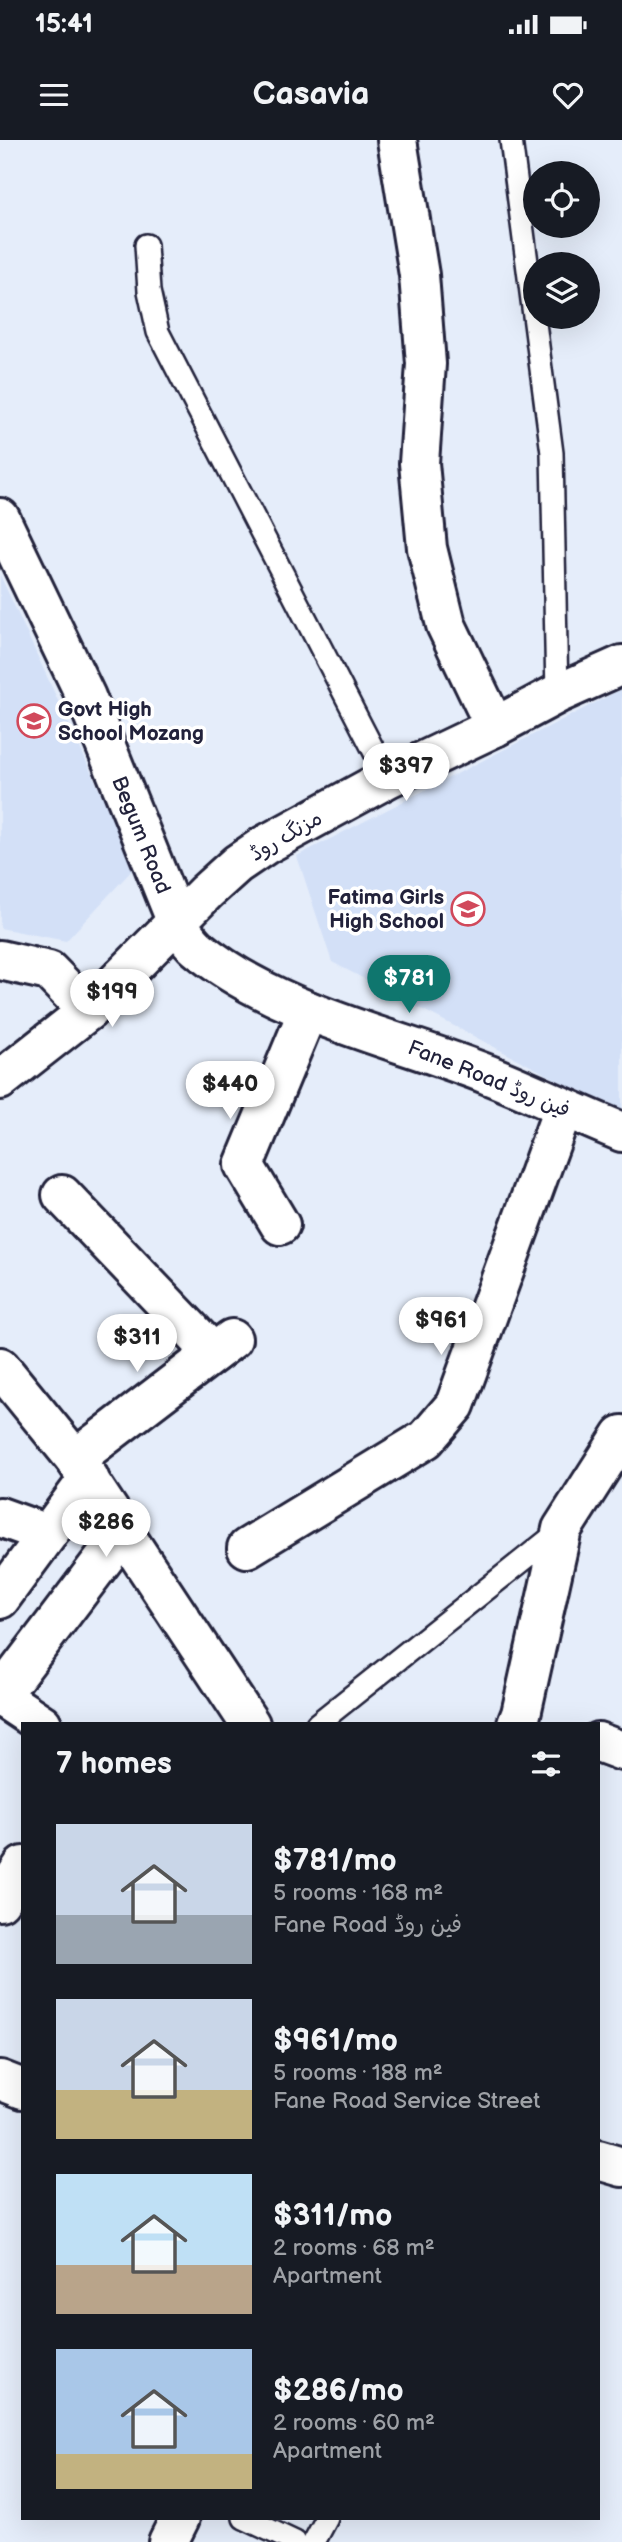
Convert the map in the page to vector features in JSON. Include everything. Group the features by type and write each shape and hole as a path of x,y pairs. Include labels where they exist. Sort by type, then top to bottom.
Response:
{"street":[{"path":"397,140 419,275 426,364 419,463 427,548 446,625 495,727"},
{"name":"Begum Road","path":"0,519 86,697 177,923"},
{"name":"مزنگ روڈ","path":"0,1080 88,1011 237,864 265,845 388,778 622,664"},
{"name":"Fane Road فین روڈ","path":"177,923 195,946 237,976 308,1011 489,1075 563,1109 622,1132"},
{"path":"0,960 49,971 88,1011"},
{"path":"280,1225 244,1165 308,1011"},
{"path":"247,1548 426,1439 455,1405 563,1109"},
{"path":"0,1599 47,1534 82,1468 223,1345 62,1195"},
{"path":"0,1367 82,1468 249,1722"},
{"path":"528,1720 562,1529 622,1435"},
{"path":"0,1517 47,1534"},
{"path":"40,1722 0,1696 124,1532"},
{"path":"600,1743 622,1751"},
{"path":"0,1901 21,1869"},
{"path":"0,2080 21,2088"},
{"path":"600,2161 622,2167"},
{"path":"168,2542 179,2520"}],"lane":[{"path":"511,140 552,453 557,694"},
{"path":"146,245 149,291 158,332 388,778"},
{"path":"320,1722 562,1529"},
{"path":"248,2520 295,2542"},
{"path":"314,2542 326,2520"}],"shaded area":[{"name":"Govt High School Mozang","path":"0,575 135,867 66,941 0,928"},
{"name":"Fatima Girls High School","path":"622,689 622,1114 332,962 297,856"}],"place":[{"name":"Govt High School Mozang","path":"34,721"},
{"name":"Fatima Girls High School","path":"468,909"}]}
